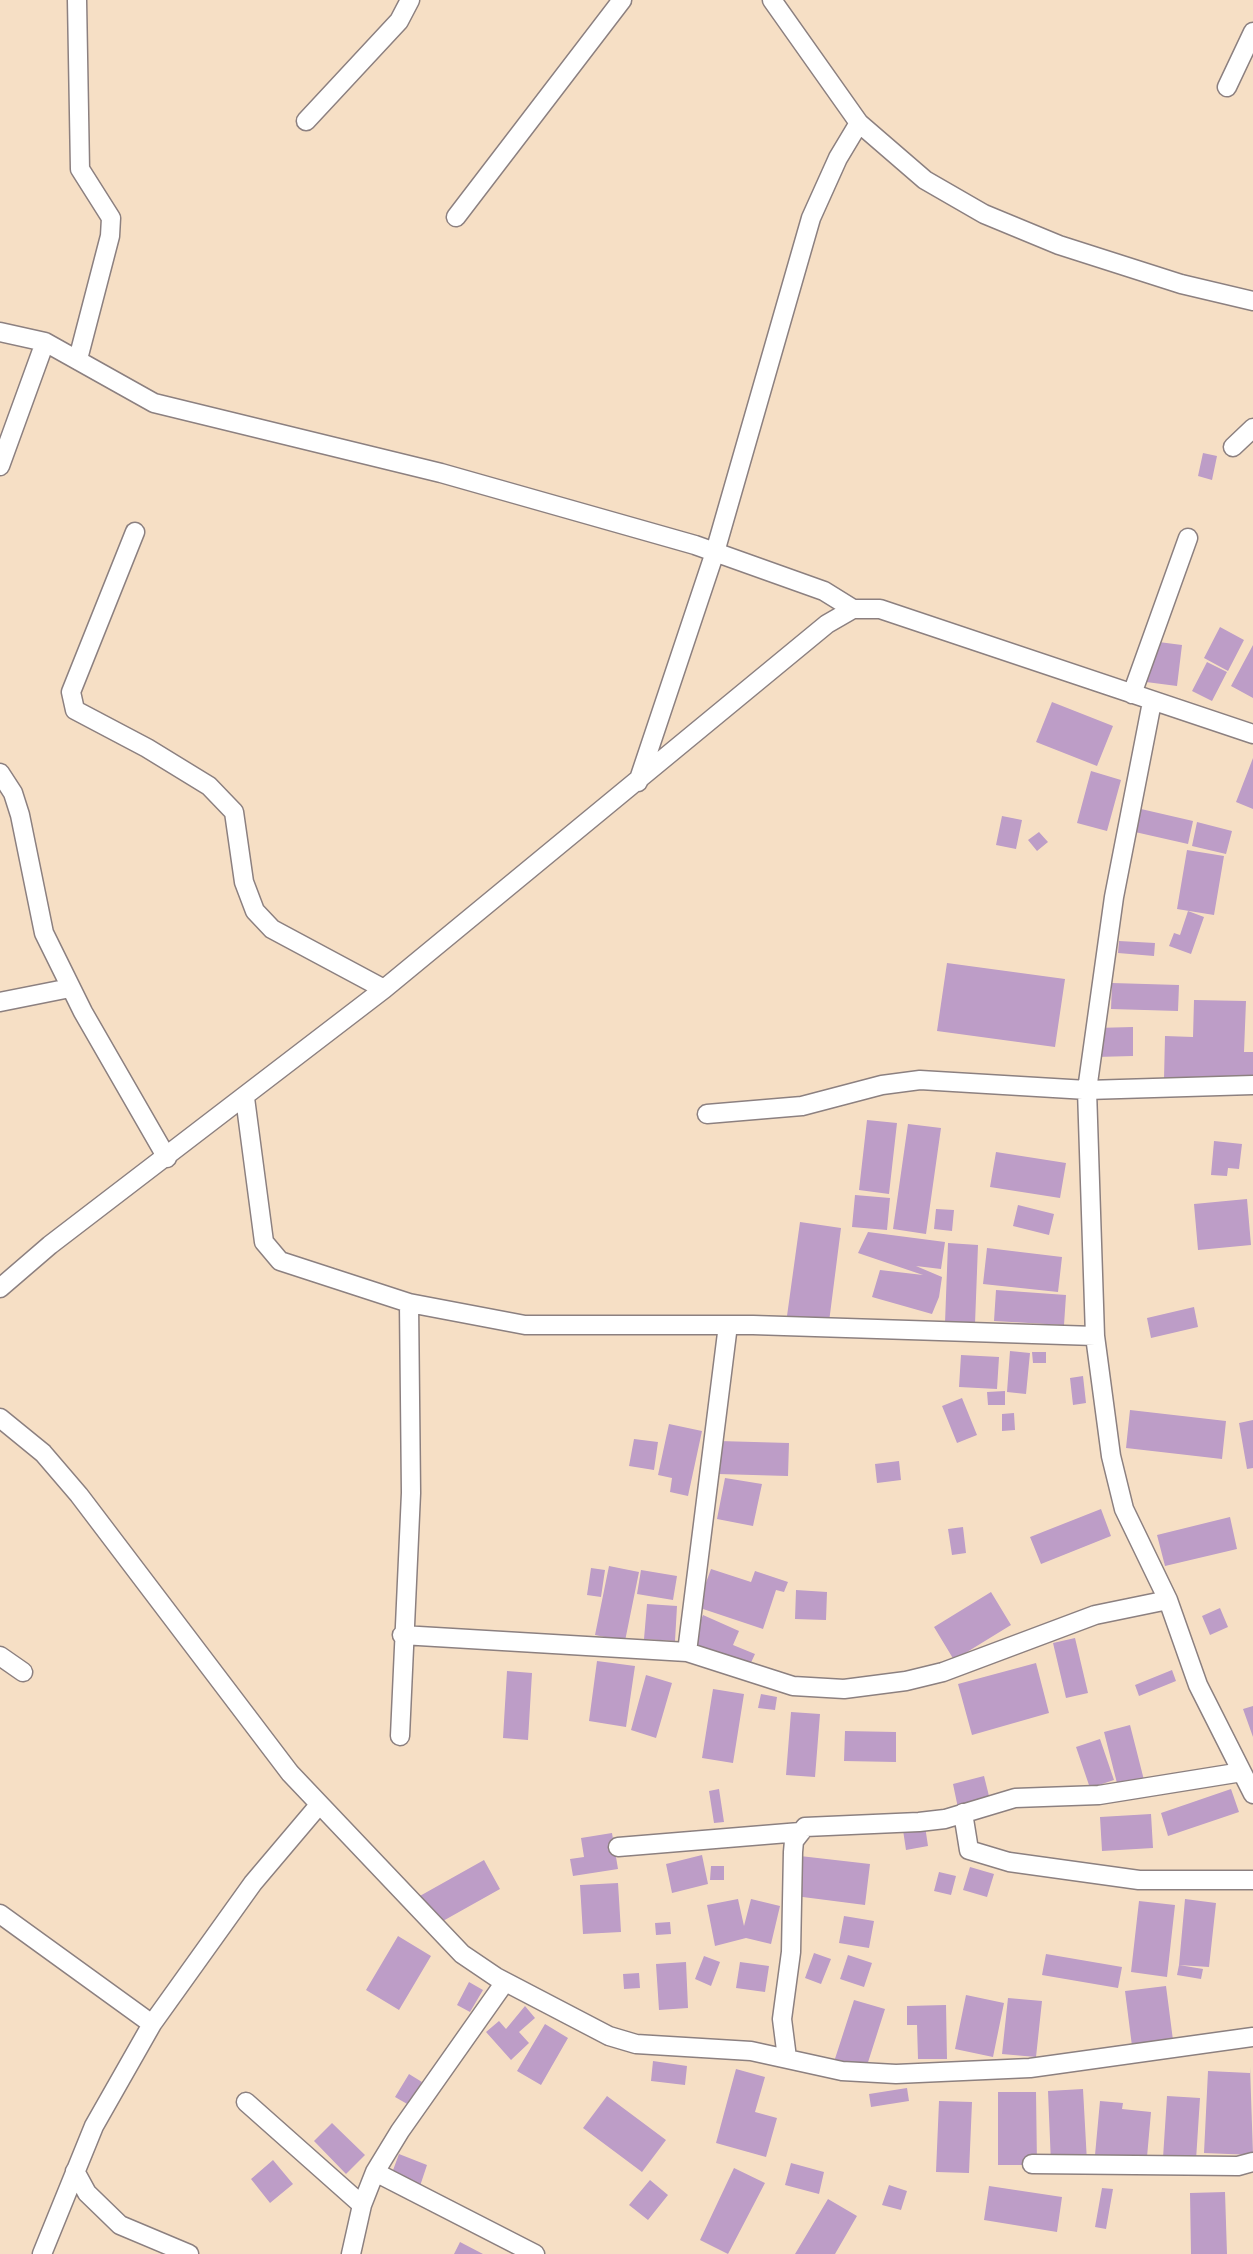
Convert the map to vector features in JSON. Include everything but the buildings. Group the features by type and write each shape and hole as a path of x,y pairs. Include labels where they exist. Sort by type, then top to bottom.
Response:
{"street":[{"path":"77,0 80,169 111,218 110,236 78,359"},
{"path":"306,121 399,21 410,0"},
{"path":"456,217 622,0"},
{"path":"772,0 859,123 925,180 984,214 1114,262 1253,301"},
{"path":"1227,87 1253,32"},
{"path":"638,782 715,552 811,218 838,158 859,123"},
{"path":"0,332 45,342 154,403 441,473 715,552 824,591 853,609"},
{"path":"0,466 45,342"},
{"path":"1233,447 1253,428"},
{"path":"135,532 71,692 75,710 147,748 209,786 234,812 244,882 255,911 272,929 384,989"},
{"path":"1132,694 1188,538"},
{"path":"0,1288 50,1245 384,989 827,624 853,609 880,609 1253,734"},
{"path":"1152,702 1114,897 1087,1090 1095,1336 1119,1492 1168,1600 1198,1685 1253,1794"},
{"path":"0,773 13,793 20,815 44,933 70,988 167,1158"},
{"path":"0,1002 70,988"},
{"path":"707,1114 802,1106 882,1085 920,1080 1087,1090 1253,1085"},
{"path":"245,1098 264,1242 280,1261 409,1303 525,1325 728,1325 1095,1336"},
{"path":"400,1736 405,1657 402,1635 411,1493 409,1303"},
{"path":"687,1652 728,1325"},
{"path":"0,1418 43,1453 79,1495 229,1695 319,1805 462,1954 505,1982 622,2041 709,2046 787,2058 842,2071 943,2072 1030,2068 1253,2037"},
{"path":"402,1635 687,1652 793,1686 844,1689 906,1681 943,1672 1095,1615 1168,1600"},
{"path":"0,1656 23,1672"},
{"path":"618,1847 800,1832 812,1825 875,1826 945,1819 1015,1798 1099,1795 1242,1772"},
{"path":"42,2254 94,2126 152,2024 253,1883 319,1805"},
{"path":"963,1813 969,1850 1009,1862 1139,1880 1253,1880"},
{"path":"787,2058 782,2019 791,1952 794,1841 800,1832"},
{"path":"0,1914 152,2024"},
{"path":"351,2254 362,2205 375,2172 400,2131 505,1982"},
{"path":"246,2102 362,2205"},
{"path":"1032,2164 1238,2166 1253,2162"},
{"path":"75,2171 87,2193 120,2225 189,2254"},
{"path":"375,2172 535,2254"}]}
